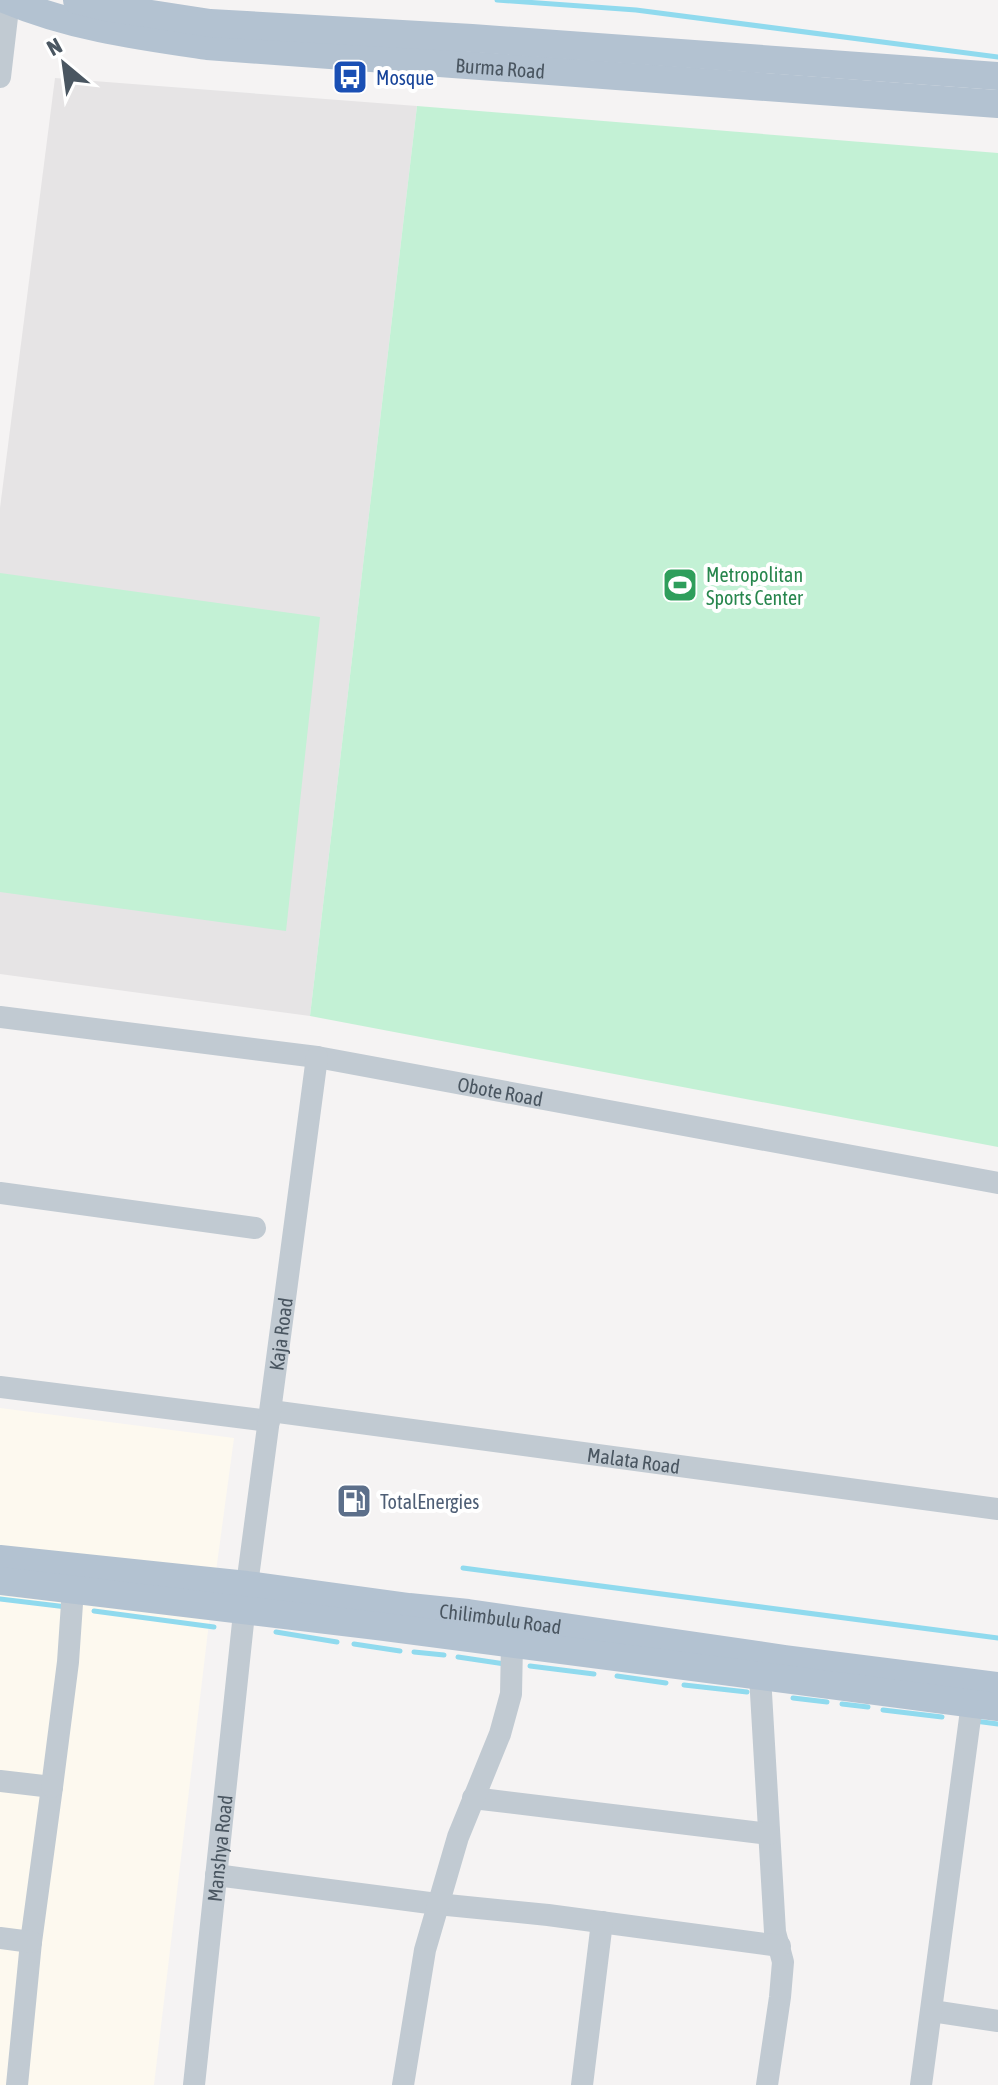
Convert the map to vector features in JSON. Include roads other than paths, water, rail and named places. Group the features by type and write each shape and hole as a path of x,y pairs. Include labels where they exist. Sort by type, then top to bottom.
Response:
{"main road":[{"name":"Burma Road","path":"9,0 71,23 207,46 998,104"},
{"name":"Burma Road","path":"77,0 210,23 488,39 998,76"},
{"name":"Chilimbulu Road","path":"0,1559 512,1644 985,1705"},
{"name":"Chilimbulu Road","path":"0,1581 73,1589 468,1613 998,1686"}],"street":[{"path":"0,77 9,0"},
{"name":"Obote Road","path":"0,1017 317,1057 998,1183"},
{"name":"Kaja Road","path":"246,1598 317,1057"},
{"path":"0,1193 255,1228"},
{"name":"Malata Road","path":"0,1387 270,1416 998,1509"},
{"path":"17,2085 31,1942 68,1662 73,1589"},
{"name":"Manshya Road","path":"194,2085 246,1598"},
{"path":"403,2085 425,1950 458,1837 500,1734 511,1694 512,1644"},
{"path":"760,1676 775,1932 783,1962 767,2085"},
{"path":"921,2085 985,1705"},
{"path":"0,1781 52,1787"},
{"path":"473,1798 769,1834"},
{"path":"216,1875 780,1946"},
{"path":"582,2085 602,1922"},
{"path":"0,1938 31,1942"},
{"path":"932,2011 998,2021"}],"waterway":[{"path":"497,0 636,10 998,57"},
{"path":"463,1568 998,1638"},
{"path":"0,1599 67,1607"},
{"path":"94,1611 214,1627"},
{"path":"276,1632 337,1642"},
{"path":"354,1644 400,1651"},
{"path":"414,1652 444,1655"},
{"path":"458,1657 505,1664"},
{"path":"530,1666 594,1674"},
{"path":"617,1676 666,1683"},
{"path":"684,1685 747,1692"},
{"path":"793,1698 827,1702"},
{"path":"842,1704 868,1707"},
{"path":"883,1710 942,1717"},
{"path":"975,1721 998,1724"}],"place":[{"name":"Mosque","path":"350,77"},
{"name":"Metropolitan Sports Center","path":"680,585"},
{"name":"TotalEnergies","path":"354,1501"}]}
